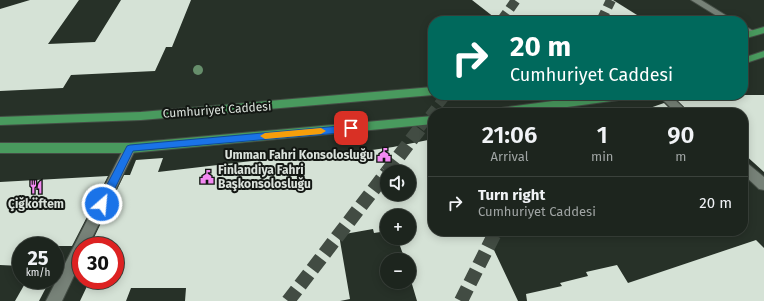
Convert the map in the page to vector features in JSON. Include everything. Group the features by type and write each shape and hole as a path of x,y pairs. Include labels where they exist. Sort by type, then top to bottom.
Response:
{"main road":[{"path":"748,35 764,30"},
{"path":"748,35 764,41"},
{"path":"748,59 764,54"},
{"name":"Cumhuriyet Caddesi","path":"0,121 141,116 428,92"},
{"path":"531,108 589,100"},
{"path":"0,148 130,148 428,120"}],"street":[{"path":"695,0 722,16"},
{"path":"669,100 677,108"},
{"path":"86,237 130,148"},
{"path":"748,171 764,185"},
{"path":"54,301 72,264"}],"building":[{"path":"30,0 79,0 48,44 95,42 121,0 191,0 172,47 166,47 155,71 71,75 63,88 0,91 0,9"},
{"path":"472,0 613,0 637,15 630,16 493,16"},
{"path":"748,95 764,95 764,172 748,158 748,108 685,108 677,100 748,100"},
{"path":"664,103 669,108 650,108"},
{"path":"428,140 428,236 487,236 518,301 417,301 413,289 416,289 416,253 403,253 400,245 416,245 416,209 380,209 380,232 374,233 373,229 339,235 350,299 340,301 185,301 186,288 131,288 126,301 80,301 86,289 124,289 124,237 94,237 124,175 130,175 136,160 163,158 158,172 295,156 295,161 393,147"},
{"path":"108,176 77,237 72,237 72,246 64,246 64,237 12,237 12,266 0,265 0,182"},
{"path":"756,240 764,248 764,301 527,301 526,294 562,286 560,283 588,276 586,272 617,265 628,283"},
{"path":"22,289 45,289 39,301 15,301"}],"tunnel":[{"path":"505,16 516,0"},
{"path":"603,16 611,0"},
{"path":"436,108 442,100"},
{"path":"558,108 562,100"},
{"path":"420,128 428,118"},
{"path":"288,301 421,127"},
{"path":"461,301 494,236"}],"slow traffic":[{"path":"265,136 321,131"}],"place":[{"name":"Umman Fahri Konsolosluğu","path":"384,155"},
{"name":"Finlandiya Fahri Başkonsolosluğu","path":"207,177"},
{"name":"Çiğköftem","path":"36,187"}],"route":[{"path":"102,204 130,148 351,128"}]}
